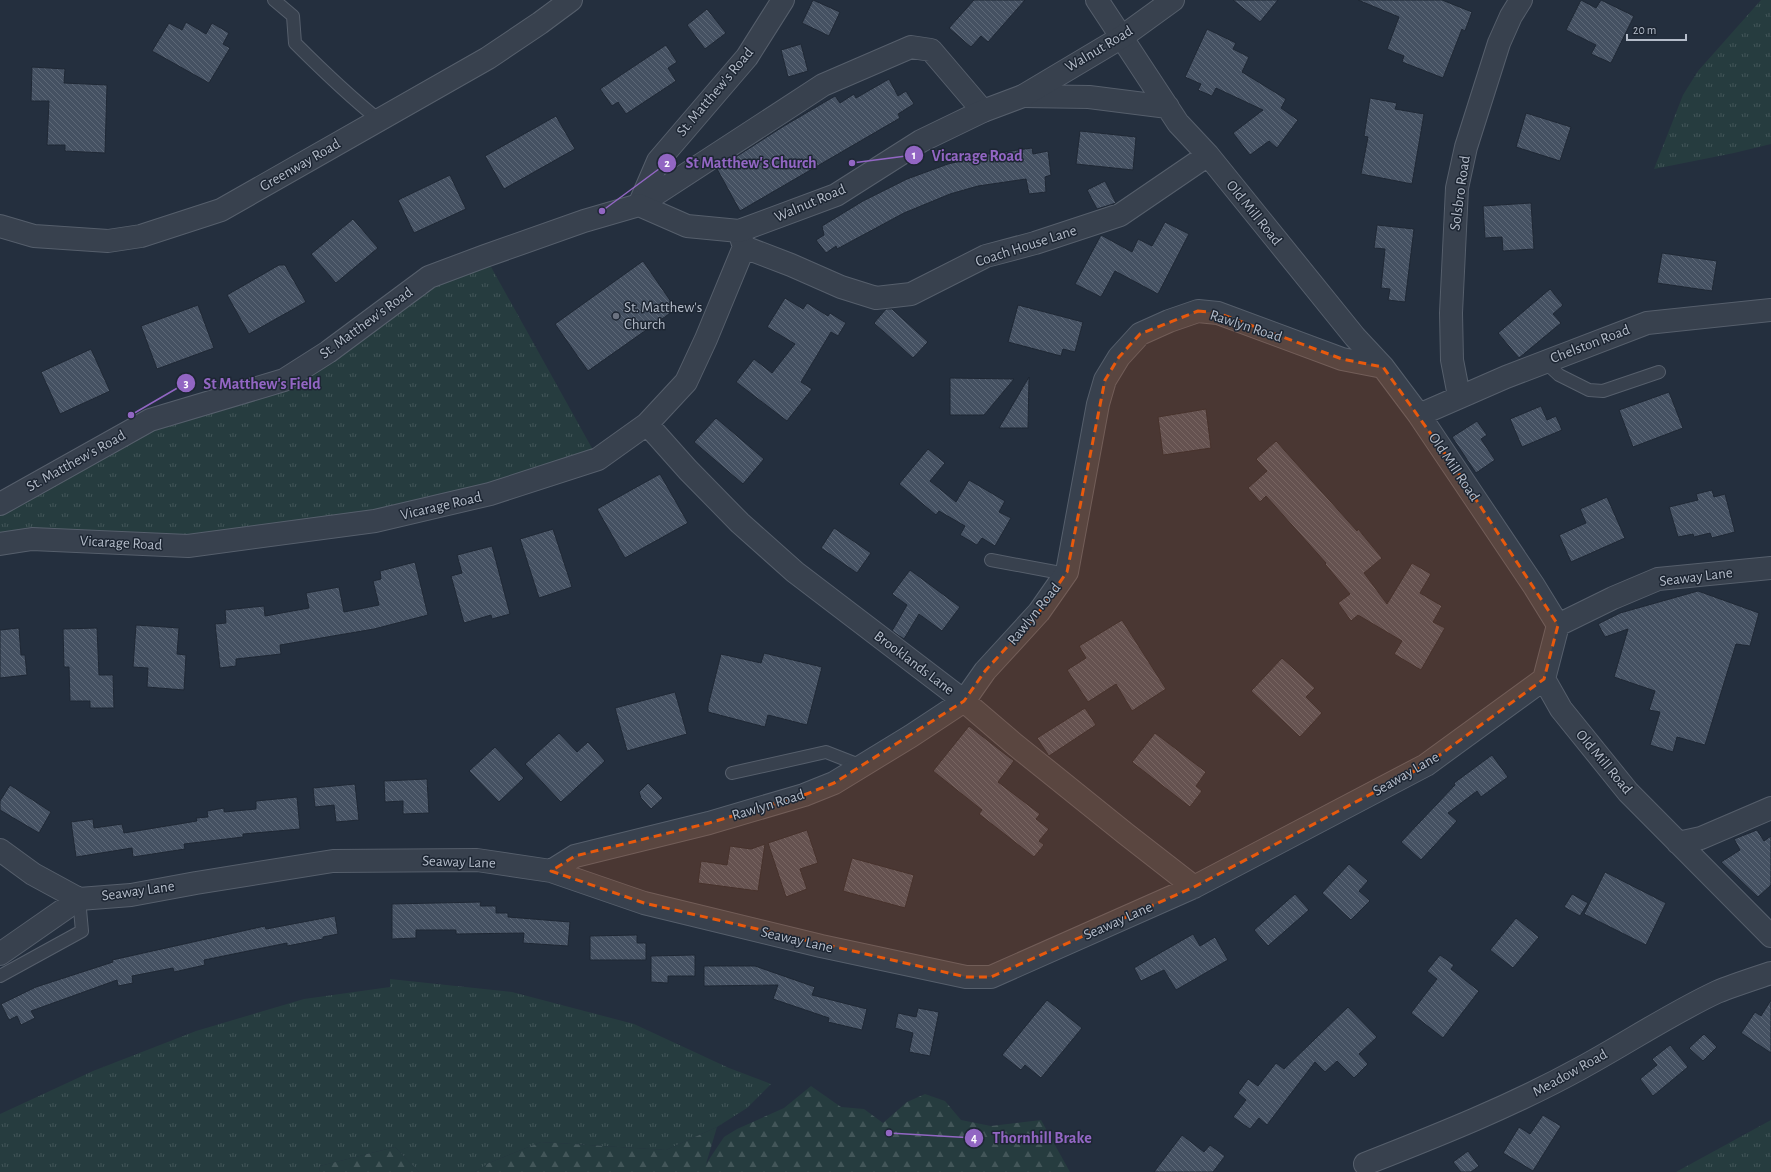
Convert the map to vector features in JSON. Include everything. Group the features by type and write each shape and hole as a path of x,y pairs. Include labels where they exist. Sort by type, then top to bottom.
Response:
{"street":[{"name":"Greenway Road","path":"0,226 34,236 108,241 141,236 221,210 488,58 540,24 571,0"},
{"name":"St. Matthew's Road","path":"0,504 150,420 284,380 328,352 429,277 584,221 639,205 658,161 747,57 782,0"},
{"name":"Old Mill Road","path":"1097,0 1178,123 1208,155 1350,331 1383,367 1419,415 1534,586 1558,625"},
{"name":"Walnut Road","path":"639,205 687,226 742,239 836,194 921,141 983,111 1023,96 1122,37 1173,0"},
{"name":"Solsbro Road","path":"1460,396 1452,360 1451,313 1457,188 1466,147 1499,43 1511,16 1521,0"},
{"path":"639,205 823,85 912,47 931,50 983,111"},
{"name":"Walnut Road","path":"1023,96 1089,97 1168,107"},
{"name":"Coach House Lane","path":"742,239 791,265 841,287 876,298 911,294 986,256 1035,243 1120,215 1208,155"},
{"name":"Vicarage Road","path":"0,544 32,539 188,546 375,521 490,494 598,459 647,424 686,382 706,340 742,239"},
{"name":"Chelston Road","path":"1419,415 1544,361 1647,323 1771,310"},
{"name":"Rawlyn Road","path":"551,871 575,856 709,823 804,795 834,782 862,766 964,701 985,671 1039,612 1066,574 1076,528 1098,404 1105,380 1119,357 1140,334 1169,321 1198,311 1218,313 1342,359 1383,367"},
{"name":"Brooklands Lane","path":"647,424 688,470 740,523 794,572 964,701 1013,743 1194,887"},
{"name":"Seaway Lane","path":"1558,625 1613,598 1658,580 1771,568"},
{"path":"1544,679 1558,625"},
{"name":"Old Mill Road","path":"1544,679 1561,709 1628,792 1771,936"},
{"name":"Seaway Lane","path":"0,954 79,899 131,895 196,882 333,861 477,860 551,871 644,903 821,946 966,977 991,977 1194,887 1426,765 1544,679"},
{"path":"1678,843 1702,838 1771,808"},
{"path":"0,850 33,874 79,899"},
{"name":"Meadow Road","path":"1365,1164 1464,1125 1525,1097 1582,1068 1664,1020 1718,992 1771,973"}],"lane":[{"path":"274,0 293,16 295,43 328,77 356,102 380,120"},
{"path":"1544,361 1560,375 1589,390 1603,391 1659,372"},
{"path":"992,560 1066,574"},
{"path":"732,773 826,752 862,766"},
{"path":"0,976 82,931 79,899"}],"highlighted area":[{"path":"1198,311 1218,313 1342,359 1383,367 1456,469 1558,625 1544,679 1426,765 1194,887 991,977 966,977 644,903 551,871 575,856 709,823 804,795 834,783 964,701 985,671 1039,612 1067,572 1105,380 1119,357 1140,334"}],"green space":[{"path":"1761,0 1771,0 1771,144 1654,169 1683,95 1698,71"},
{"path":"485,256 598,459 272,534 0,544 0,504 150,420 284,380 429,277"},
{"path":"390,979 512,992 634,1024 729,1068 771,1084 747,1108 717,1127 666,1150 541,1142 489,1163 475,1172 419,1172 395,1147 320,1166 319,1172 0,1172 0,1114 93,1071 196,1031 304,999 390,987"},
{"path":"811,1086 841,1107 864,1109 883,1123 907,1102 925,1094 945,1101 961,1120 991,1126 1041,1120 1070,1172 475,1172 489,1163 541,1142 666,1150 717,1127 706,1164 724,1137 737,1129 784,1108"},
{"path":"1771,1120 1771,1172 1676,1172"},
{"path":"395,1147 419,1172 319,1172 320,1166"}],"building":[{"path":"813,0 840,12 829,36 802,23"},
{"path":"974,0 1025,0 988,42 981,36 971,47 949,28"},
{"path":"1233,0 1278,0 1260,22"},
{"path":"1358,0 1442,0 1472,12 1465,31 1462,29 1443,78 1402,62 1404,56 1387,49 1399,17"},
{"path":"1581,0 1596,8 1601,0 1634,16 1611,63 1591,54 1596,45 1566,30"},
{"path":"707,9 726,33 705,49 687,25"},
{"path":"186,22 206,34 212,23 229,33 223,44 230,48 209,83 152,51 169,23 182,30"},
{"path":"1207,29 1236,43 1233,49 1249,57 1242,72 1286,99 1281,108 1298,120 1277,148 1269,141 1250,155 1233,133 1263,110 1216,88 1212,96 1198,90 1201,84 1185,77"},
{"path":"801,44 808,71 788,77 781,50"},
{"path":"666,45 677,62 668,68 676,81 626,114 618,102 612,106 600,89"},
{"path":"32,67 65,69 64,83 107,85 105,153 65,151 65,145 47,145 49,101 31,101"},
{"path":"889,79 898,96 906,91 914,104 898,114 900,118 740,211 717,169 784,126 835,96 840,103 854,94 856,98"},
{"path":"1370,98 1397,103 1395,109 1424,114 1412,184 1361,174 1368,137 1364,136"},
{"path":"1526,113 1571,127 1560,161 1516,147"},
{"path":"556,116 575,149 504,189 485,156"},
{"path":"1080,131 1136,137 1133,170 1076,164"},
{"path":"1032,148 1033,154 1048,151 1051,175 1045,177 1046,192 1029,194 1026,179 978,186 950,194 904,213 837,249 836,246 826,253 816,240 824,235 822,226 863,201 907,179 948,164 989,154"},
{"path":"450,175 466,209 414,233 398,200"},
{"path":"1105,181 1116,203 1097,209 1087,190"},
{"path":"1531,203 1534,249 1503,251 1502,237 1485,238 1483,206"},
{"path":"353,219 378,248 336,283 311,254"},
{"path":"1165,222 1189,234 1158,294 1115,271 1101,297 1075,284 1101,235 1132,252 1138,239 1152,246"},
{"path":"1377,225 1414,229 1405,302 1388,300 1390,289 1381,288 1385,249 1374,248"},
{"path":"1662,253 1717,261 1712,291 1657,283"},
{"name":"St. Matthew's Church","path":"643,261 676,309 588,371 555,324"},
{"path":"279,265 285,265 306,302 249,334 227,295"},
{"path":"1550,289 1563,305 1553,314 1561,323 1519,358 1498,333"},
{"path":"785,298 803,309 807,303 828,316 830,313 846,323 838,336 831,332 801,382 812,389 787,421 736,382 754,359 772,373 795,344 767,327"},
{"path":"198,305 214,348 157,369 141,326"},
{"path":"1018,305 1083,322 1075,352 1063,349 1061,356 1008,342"},
{"path":"886,309 892,309 928,342 913,358 874,323"},
{"path":"91,349 110,391 60,414 41,372"},
{"path":"1029,377 1028,428 999,428"},
{"path":"950,378 1014,379 984,415 950,415"},
{"path":"1669,392 1683,428 1633,447 1619,410"},
{"path":"1541,406 1547,420 1556,416 1562,430 1522,447 1510,419"},
{"path":"1206,409 1211,448 1163,455 1158,417"},
{"path":"716,418 764,459 743,484 694,442"},
{"path":"1477,421 1487,435 1481,439 1495,460 1476,473 1452,437"},
{"path":"1276,441 1357,531 1358,529 1382,558 1364,573 1387,604 1412,563 1431,574 1420,593 1442,606 1433,622 1445,628 1421,670 1394,654 1402,641 1358,615 1351,621 1338,603 1350,594 1325,564 1326,563 1266,496 1260,502 1248,488 1267,471 1256,459"},
{"path":"928,449 945,463 930,481 956,502 969,480 1005,501 999,512 1011,518 995,546 982,538 977,545 960,535 965,526 939,511 936,515 899,484"},
{"path":"660,474 688,523 625,558 597,509"},
{"path":"1712,490 1714,497 1725,494 1735,532 1712,538 1710,533 1694,537 1693,534 1678,537 1669,507 1698,500 1696,494"},
{"path":"1607,497 1625,538 1571,562 1559,535 1586,523 1580,509"},
{"path":"834,528 871,553 857,573 821,548"},
{"path":"553,529 572,587 539,598 520,539"},
{"path":"492,546 510,614 492,619 491,615 464,623 451,576 462,573 457,555"},
{"path":"415,562 428,615 374,629 280,645 281,654 236,659 236,666 220,668 215,624 226,623 225,610 264,606 265,616 309,608 306,593 339,587 344,612 379,605 373,581 381,579 380,571"},
{"path":"910,570 960,607 942,631 919,614 904,639 892,631 907,605 892,594"},
{"path":"1698,591 1759,613 1750,646 1736,644 1705,745 1677,737 1673,752 1650,745 1660,712 1649,710 1655,691 1614,677 1628,629 1605,637 1598,624 1620,613"},
{"path":"1122,620 1166,689 1132,711 1116,684 1088,702 1067,670 1086,658 1079,646"},
{"path":"136,625 179,628 177,654 186,655 184,690 147,687 148,668 133,667"},
{"path":"19,628 21,655 25,655 27,675 0,678 0,630"},
{"path":"97,628 99,675 113,675 114,708 90,708 90,701 70,701 69,667 64,667 63,629"},
{"path":"764,653 822,667 807,725 768,715 765,727 708,712 708,706 721,654 761,663"},
{"path":"1282,658 1315,688 1306,697 1322,713 1300,737 1251,691"},
{"path":"675,692 687,734 627,751 615,708"},
{"path":"1085,708 1096,725 1049,756 1037,738"},
{"path":"969,726 1014,761 998,782 1040,814 1036,819 1049,829 1039,841 1044,845 1034,857 979,814 982,810 933,771"},
{"path":"559,733 577,752 588,742 605,761 561,802 525,764"},
{"path":"1155,733 1206,772 1196,786 1202,791 1190,807 1132,762"},
{"path":"495,747 524,778 499,802 469,771"},
{"path":"1492,755 1508,777 1481,797 1477,791 1448,813 1457,821 1421,860 1401,842 1455,785 1454,783"},
{"path":"427,779 429,813 403,814 403,801 385,802 384,781"},
{"path":"648,783 663,798 651,809 641,798 639,792"},
{"path":"355,784 359,820 336,822 334,805 315,807 313,788"},
{"path":"10,785 51,812 39,833 0,810 0,801"},
{"path":"297,797 300,829 243,834 243,837 184,844 185,849 133,857 132,848 76,857 71,822 93,819 94,828 122,824 124,833 197,821 196,818 208,817 207,811 224,808 224,812 256,809 256,801"},
{"path":"807,830 818,863 800,869 807,889 786,897 768,843"},
{"path":"1757,830 1764,841 1771,836 1771,885 1758,897 1721,862 1740,850 1734,839"},
{"path":"765,844 758,891 698,883 701,861 727,865 730,846 751,849"},
{"path":"852,858 914,875 905,908 843,891"},
{"path":"1349,864 1368,881 1359,891 1370,901 1351,920 1322,893"},
{"path":"1605,872 1666,903 1646,945 1584,914"},
{"path":"1295,894 1309,910 1268,946 1254,930"},
{"path":"1572,894 1588,903 1580,916 1564,907"},
{"path":"481,902 480,906 496,906 496,913 508,913 508,917 570,922 568,946 523,943 524,933 456,934 456,930 416,930 416,938 392,939 392,904"},
{"path":"335,916 338,934 323,937 323,939 287,946 287,943 204,960 205,965 174,972 173,968 132,976 133,983 118,986 117,980 31,1011 35,1018 21,1025 17,1016 9,1020 1,1004 36,987 113,962 112,960 265,926 266,929"},
{"path":"1516,918 1539,937 1513,968 1490,950"},
{"path":"1193,934 1200,946 1215,937 1228,960 1176,990 1164,970 1141,981 1134,968"},
{"path":"637,935 637,943 646,943 646,960 590,960 590,936"},
{"path":"695,955 695,976 668,976 668,983 651,982 651,956"},
{"path":"1440,955 1454,965 1451,969 1479,991 1443,1038 1411,1013 1437,979 1427,971"},
{"path":"704,966 755,966 815,987 812,995 867,1009 862,1030 828,1022 829,1018 773,999 778,985 704,986"},
{"path":"1047,1000 1082,1028 1041,1078 1025,1065 1021,1070 1002,1055"},
{"path":"1771,1000 1771,1053 1741,1033 1755,1012 1761,1016"},
{"path":"1348,1007 1377,1037 1359,1054 1368,1064 1354,1078 1337,1061 1325,1072 1315,1062 1267,1125 1259,1118 1250,1129 1233,1117 1246,1100 1238,1093 1248,1079 1258,1086 1276,1063 1284,1069"},
{"path":"918,1008 939,1012 930,1056 909,1052 913,1033 895,1028 898,1013 916,1017"},
{"path":"1704,1034 1717,1047 1703,1061 1689,1048"},
{"path":"1670,1045 1688,1067 1653,1096 1640,1079 1657,1065 1652,1059"},
{"path":"1543,1115 1561,1126 1533,1171 1503,1153 1519,1127 1530,1134"},
{"path":"1182,1135 1204,1152 1210,1145 1225,1156 1213,1172 1154,1172"},
{"path":"1468,1151 1479,1166 1471,1172 1461,1172 1453,1162"}],"place":[{"name":"Vicarage Road","path":"852,163"},
{"name":"St Matthew's Church","path":"602,211"},
{"name":"St. Matthew's Church","path":"616,316"},
{"name":"St Matthew's Field","path":"131,415"},
{"name":"Thornhill Brake","path":"889,1133"}]}
